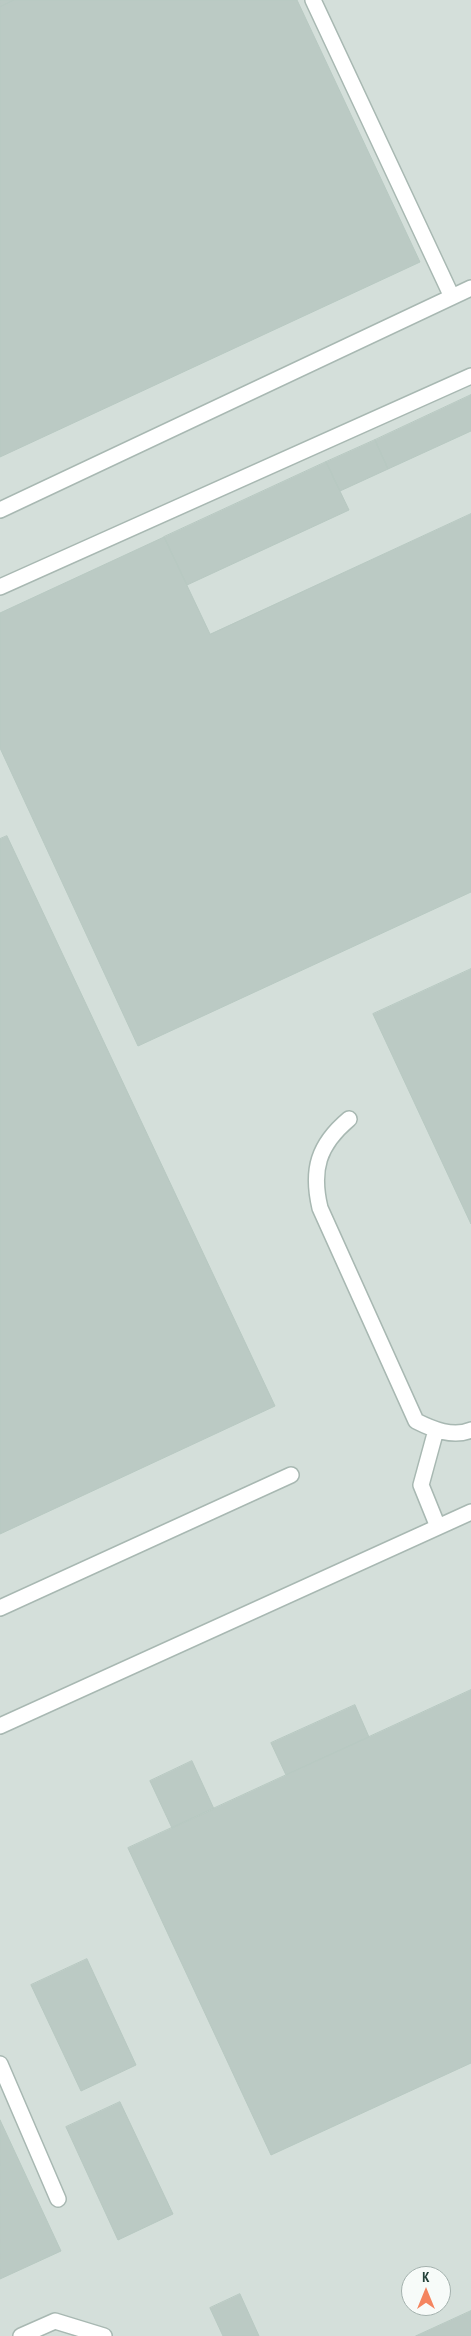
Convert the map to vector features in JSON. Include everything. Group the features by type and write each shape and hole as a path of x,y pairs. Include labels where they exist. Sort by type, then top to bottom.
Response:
{"street":[{"path":"312,0 452,297"},
{"path":"0,510 471,288"},
{"path":"0,587 471,376"},
{"path":"350,1120 338,1129 320,1155 316,1172 316,1190 320,1208 416,1421 436,1430 464,1433 471,1430"},
{"path":"436,1430 421,1486 438,1527"},
{"path":"0,1608 291,1475"},
{"path":"0,1726 471,1512"},
{"path":"0,2064 58,2198"},
{"path":"21,2336 55,2321 104,2336"}],"shaded area":[{"path":"0,0 471,0 471,2336 0,2336"}],"building":[{"path":"0,0 14,0 0,7"},
{"path":"14,0 297,0 420,262 0,457 0,7"},
{"path":"471,395 471,431 388,469 375,440"},
{"path":"375,440 388,469 340,491 326,462"},
{"path":"326,462 349,510 187,585 164,537"},
{"path":"471,514 471,892 138,1046 0,748 0,613 164,537 210,634"},
{"path":"7,836 275,1406 0,1534 0,839"},
{"path":"471,969 471,1224 373,1014"},
{"path":"471,1690 471,2063 271,2155 128,1848"},
{"path":"355,1705 369,1737 286,1775 271,1743"},
{"path":"192,1761 214,1809 172,1828 150,1781"},
{"path":"87,1959 136,2065 81,2091 31,1985"},
{"path":"120,2102 173,2214 118,2240 66,2127"},
{"path":"0,2120 61,2251 0,2279"},
{"path":"240,2294 259,2336 223,2336 210,2308"},
{"path":"471,2311 471,2336 416,2336"}]}
